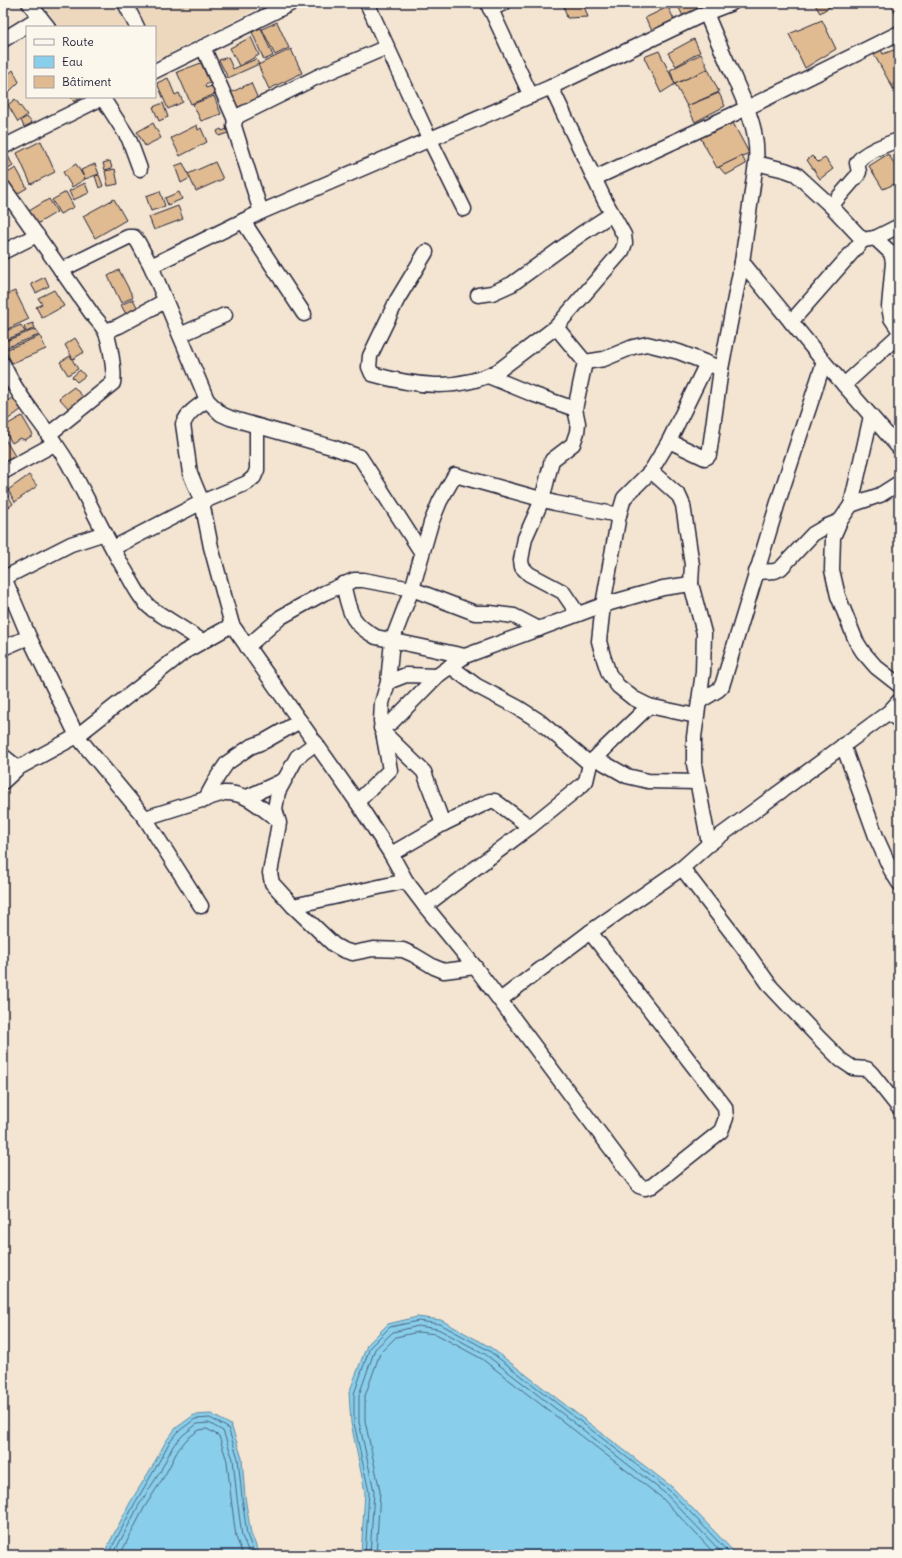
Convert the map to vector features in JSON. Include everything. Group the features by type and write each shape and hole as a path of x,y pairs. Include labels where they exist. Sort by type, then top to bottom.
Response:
{"street":[{"path":"29,3 44,22"},
{"path":"125,3 137,26"},
{"path":"367,3 430,140 464,209"},
{"path":"504,3 489,6 531,96"},
{"path":"156,67 203,47 286,4"},
{"path":"151,266 261,212 531,96 706,13 730,4"},
{"path":"669,441 704,458 707,458 721,369 742,262 756,163 757,148 755,132 747,108 706,13"},
{"path":"3,40 26,30"},
{"path":"595,178 747,108 899,33"},
{"path":"203,47 235,120"},
{"path":"261,212 234,126 235,120 238,116 317,77 387,47"},
{"path":"426,252 397,300 370,356 369,367 372,374 400,382 428,385 460,384 488,376 507,365 556,328 622,251 625,243 624,235 612,214 551,87"},
{"path":"3,147 101,98"},
{"path":"104,98 129,139 140,169"},
{"path":"831,206 857,176 859,172 857,163 859,159 870,152 899,140"},
{"path":"756,163 796,174 869,239 891,253 893,262 889,307 891,318 899,330"},
{"path":"3,186 36,235 106,331 114,376 113,383 51,439 3,472"},
{"path":"478,295 492,293 512,284 581,234 612,214"},
{"path":"243,221 304,314"},
{"path":"791,322 869,239 899,226"},
{"path":"3,252 36,235"},
{"path":"61,270 128,238 134,237 151,266 207,400 224,416 335,448 360,457 422,553"},
{"path":"742,262 824,362 899,448"},
{"path":"106,331 119,326 165,301"},
{"path":"180,335 225,315"},
{"path":"556,328 585,362"},
{"path":"844,385 899,335"},
{"path":"585,362 604,359 633,347 647,344 679,352 721,369"},
{"path":"578,614 560,589 529,574 522,567 521,560 525,538 542,500 552,460 573,444 577,432 575,409 585,362"},
{"path":"700,701 722,686 756,572 824,362"},
{"path":"696,716 649,706 633,698 618,686 609,674 600,641 603,605 619,515 626,495 651,471 669,441 707,363"},
{"path":"5,371 67,462 113,548 146,605 202,641"},
{"path":"488,376 532,394 575,409"},
{"path":"207,400 191,411 186,416 183,424 190,473 202,502 211,547 232,625 357,802 391,854 406,881 476,967 639,1186 645,1188 652,1186 721,1131 726,1118 725,1107 590,932"},
{"path":"871,416 851,505 840,521 833,537 832,570 838,596 856,641 876,667 899,686"},
{"path":"113,548 202,502 247,483 254,477 257,470 257,426"},
{"path":"651,471 679,496 683,505 692,565 691,584 704,633 703,672 700,701 696,716 694,764 709,844"},
{"path":"390,770 382,730 381,713 388,682 392,641 412,589 422,553 440,501 455,475 556,504 619,515"},
{"path":"851,505 880,495 899,483"},
{"path":"756,572 775,571 781,568 813,534 840,521"},
{"path":"106,534 77,541 4,577 29,637 77,736 145,818 202,906"},
{"path":"247,647 282,617 324,592 354,580 363,580 412,589 475,613 514,616 539,629"},
{"path":"343,584 351,614 357,624 376,637 465,656"},
{"path":"382,730 392,722 437,676 465,656 603,605 663,588 691,584"},
{"path":"3,782 18,768 77,736 184,652 232,625"},
{"path":"3,648 29,637"},
{"path":"390,661 406,675"},
{"path":"450,666 477,686 517,707 592,761 627,776 648,780 697,782"},
{"path":"388,682 406,675 437,676"},
{"path":"500,1000 590,932 682,868 709,844 843,745 894,716 899,701"},
{"path":"425,906 530,827 586,781 587,773 592,761 649,706"},
{"path":"205,800 227,763 250,747 265,741 300,721"},
{"path":"382,730 424,772 443,824"},
{"path":"316,743 298,757 282,782 276,798 275,809 279,829 270,873 272,883 293,906 334,945 343,950 353,953 373,949 403,950 444,971 476,967"},
{"path":"843,745 877,839 891,870 899,883"},
{"path":"3,756 18,768"},
{"path":"357,802 390,770 412,760"},
{"path":"247,797 282,782"},
{"path":"145,818 224,793 233,793 247,797 277,819"},
{"path":"391,854 443,824 490,800 495,800 530,827"},
{"path":"682,868 742,946 771,987 820,1040 841,1060 853,1068 867,1069 899,1108"},
{"path":"293,906 406,881"}],"shaded area":[{"path":"42,3 120,3 132,26 58,26"},
{"path":"130,3 268,3 158,60 156,56 156,26 142,26"}],"water":[{"path":"417,1317 441,1320 490,1347 672,1487 737,1555 361,1555 365,1492 351,1423 349,1393 367,1345 388,1324"},
{"path":"211,1414 231,1425 242,1458 245,1497 251,1534 260,1555 103,1555 131,1501 166,1441 176,1428 194,1415"}],"building":[{"path":"563,3 583,3 588,17 567,18"},
{"path":"638,3 651,3 642,8"},
{"path":"714,3 685,20 677,4"},
{"path":"814,3 830,3 831,6 820,13"},
{"path":"891,3 899,3 899,22"},
{"path":"668,7 675,21 653,32 645,18"},
{"path":"822,20 836,49 805,68 789,34"},
{"path":"277,22 289,48 275,55 262,29"},
{"path":"261,28 273,56 264,60 252,32"},
{"path":"251,37 259,55 239,66 230,48"},
{"path":"694,39 700,52 676,66 668,53"},
{"path":"880,47 883,54 899,48 899,99 872,51"},
{"path":"291,49 302,73 269,89 258,65"},
{"path":"659,51 675,84 661,93 644,57"},
{"path":"701,54 708,69 675,84 670,70"},
{"path":"228,57 233,69 256,59 259,64 228,78 219,60"},
{"path":"201,63 210,83 205,85 206,88 212,86 215,94 191,104 177,72"},
{"path":"708,69 719,92 687,106 675,84"},
{"path":"13,70 19,82 9,92 3,79"},
{"path":"168,78 175,95 179,93 183,102 168,109 157,83"},
{"path":"251,83 258,99 236,108 230,93"},
{"path":"719,93 725,106 695,122 687,106"},
{"path":"214,96 221,114 201,121 193,104"},
{"path":"72,98 81,98 74,102"},
{"path":"15,99 27,115 18,122 8,105"},
{"path":"163,103 168,117 159,121 153,107"},
{"path":"27,117 32,123 24,127 21,120"},
{"path":"732,121 749,153 717,168 700,137"},
{"path":"153,123 161,138 145,146 137,132"},
{"path":"197,125 198,130 201,128 207,142 180,156 171,138"},
{"path":"221,129 222,131 227,129 228,133 219,136 217,131"},
{"path":"41,141 55,172 31,184 17,153"},
{"path":"888,154 899,171 899,182 883,189 869,166"},
{"path":"8,156 13,166 3,172 3,159"},
{"path":"742,156 746,164 726,175 719,167"},
{"path":"812,156 818,162 825,158 833,169 820,179 807,160"},
{"path":"110,161 112,168 105,170 103,163"},
{"path":"215,162 223,179 196,191 188,174"},
{"path":"183,163 190,178 181,183 175,166"},
{"path":"76,164 85,179 72,187 63,172"},
{"path":"95,164 99,174 85,179 81,170"},
{"path":"16,168 27,188 15,195 4,175"},
{"path":"115,169 118,184 108,186 105,171"},
{"path":"99,175 103,186 99,188 95,176"},
{"path":"85,183 89,193 73,200 69,191"},
{"path":"160,191 165,206 151,211 146,196"},
{"path":"66,192 74,207 60,214 52,200"},
{"path":"179,192 182,199 168,205 165,198"},
{"path":"49,199 57,212 37,224 29,211"},
{"path":"114,199 126,220 95,238 83,216"},
{"path":"178,206 183,219 154,230 149,217"},
{"path":"119,270 133,297 121,303 108,276"},
{"path":"45,277 49,286 36,293 31,284"},
{"path":"54,290 64,306 42,318 36,307 42,304 38,298"},
{"path":"15,291 29,319 3,331 3,296"},
{"path":"133,299 139,311 127,316 121,305"},
{"path":"33,323 35,328 26,332 24,326"},
{"path":"21,325 25,332 3,341 3,332"},
{"path":"36,329 39,335 5,348 3,342"},
{"path":"40,336 46,349 12,363 5,350"},
{"path":"75,338 84,352 73,359 65,345"},
{"path":"70,356 78,369 68,375 60,362"},
{"path":"80,370 85,376 77,382 72,377"},
{"path":"74,387 84,398 70,410 59,398"},
{"path":"14,396 22,409 3,423 3,405"},
{"path":"22,416 33,435 25,440 20,438 12,443 3,427"},
{"path":"3,436 15,456 3,463"},
{"path":"29,475 37,486 15,502 8,490"},
{"path":"6,492 13,504 3,511 3,494"}]}
